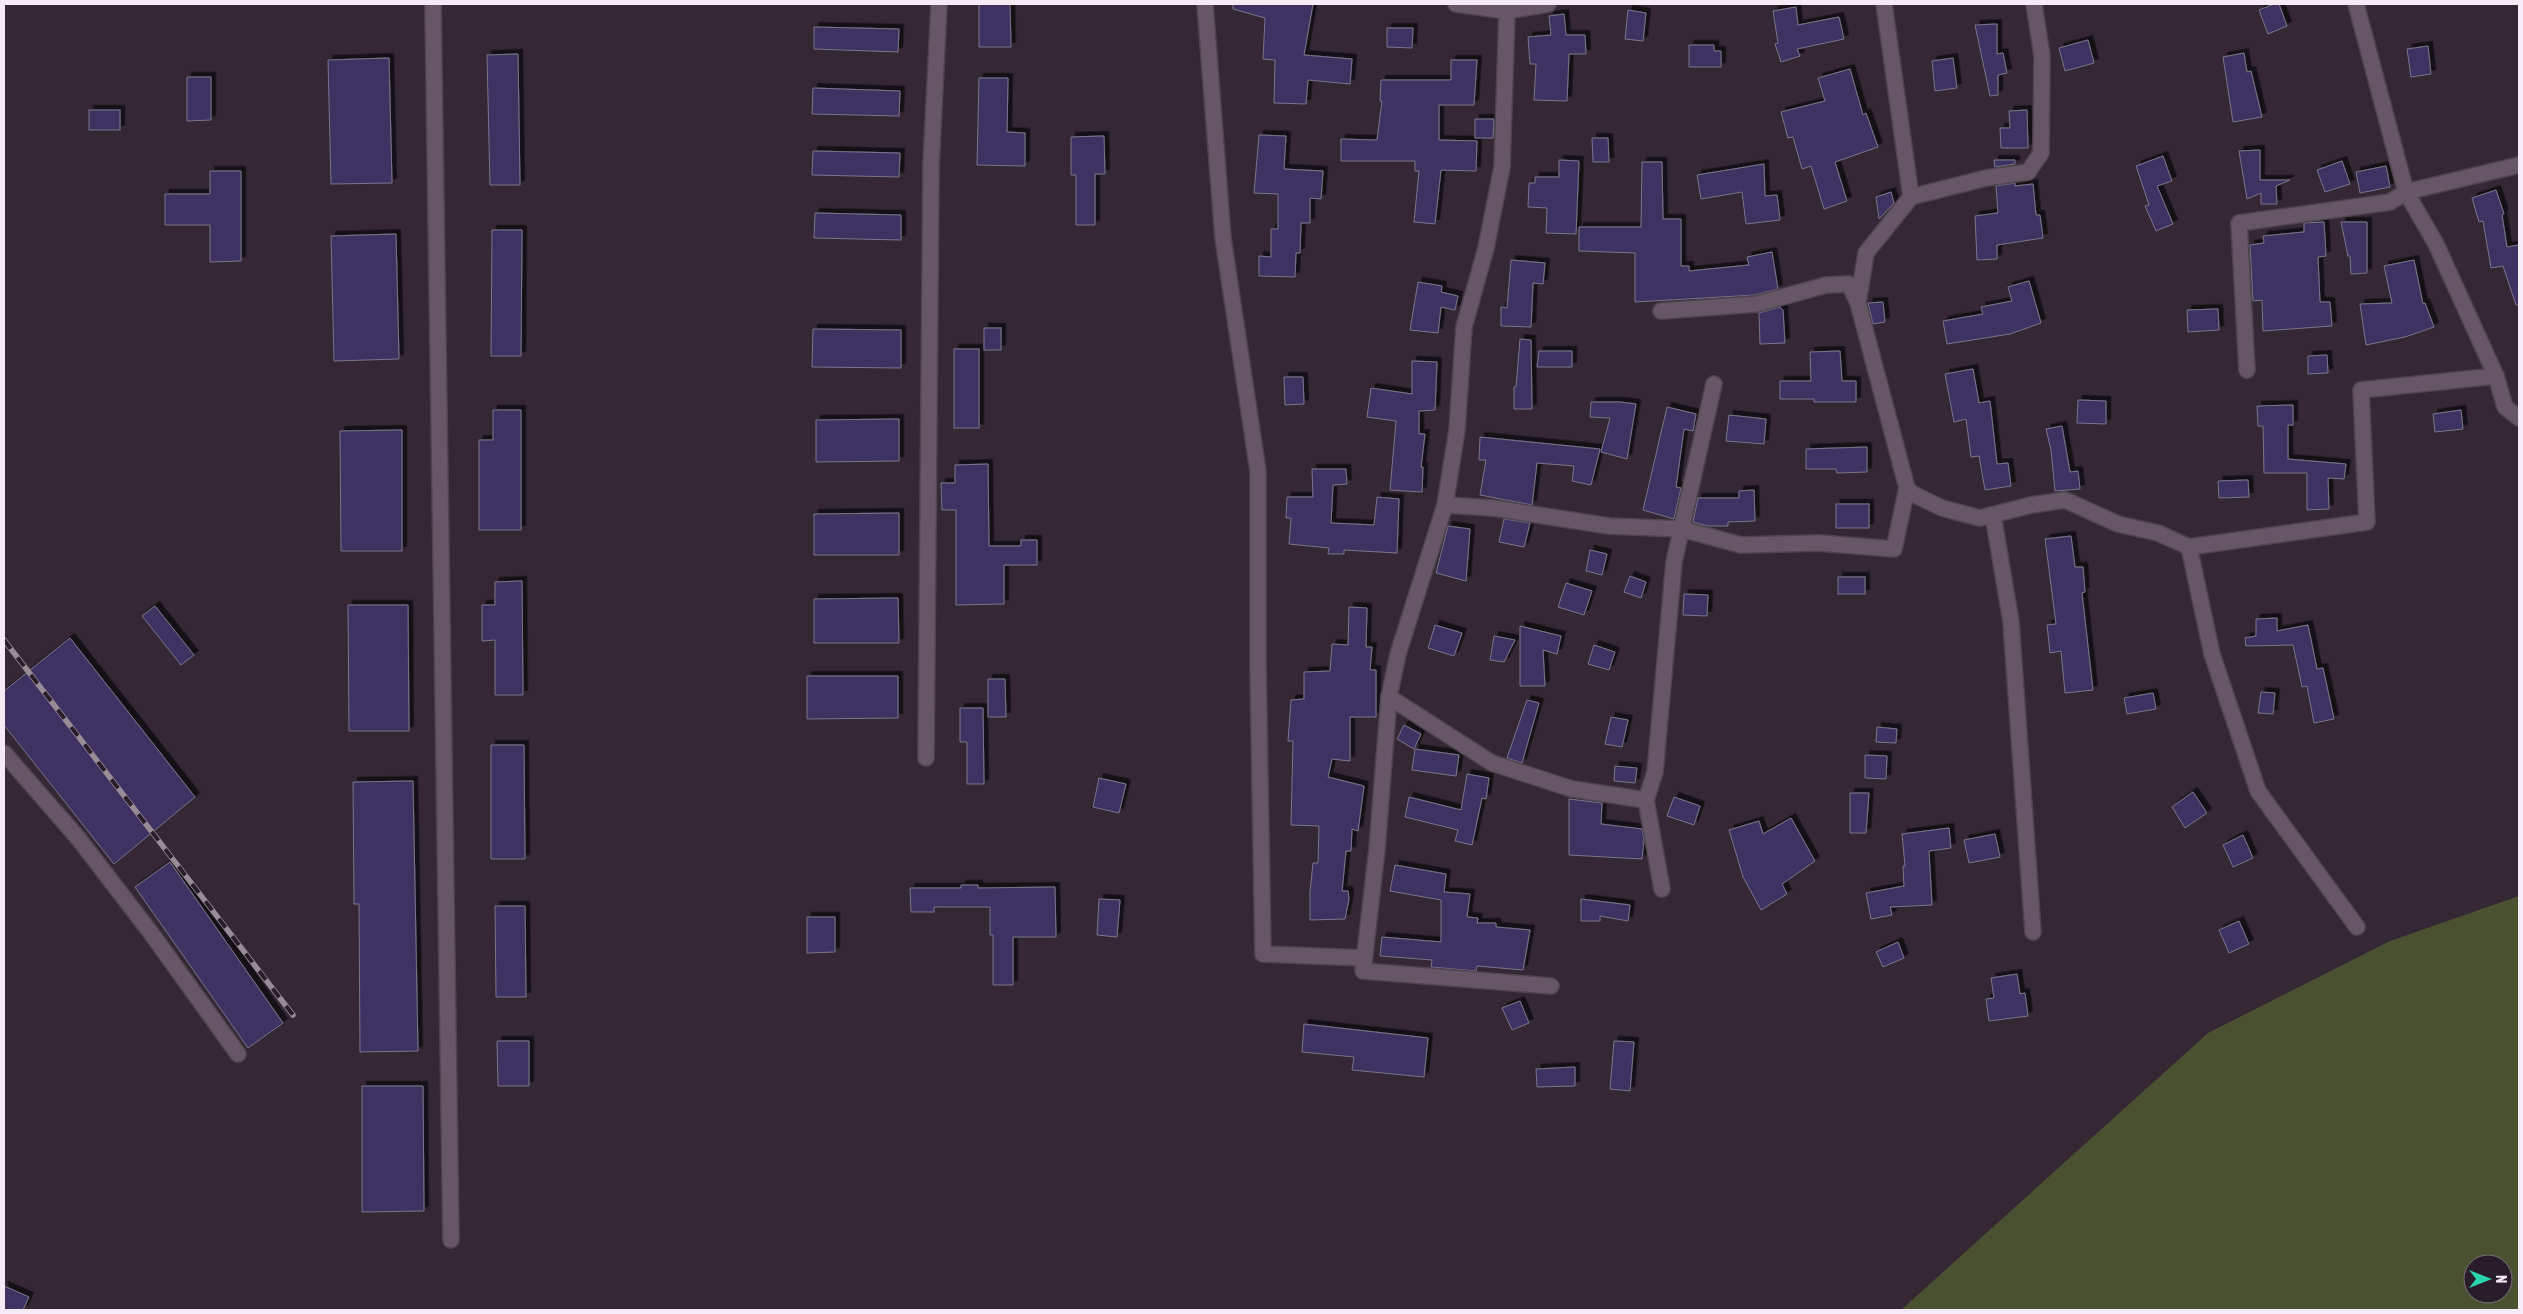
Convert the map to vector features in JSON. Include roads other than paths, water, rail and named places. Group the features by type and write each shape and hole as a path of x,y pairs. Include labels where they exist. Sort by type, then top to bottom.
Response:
{"street":[{"path":"433,4 451,1240"},
{"path":"926,758 931,166 939,4"},
{"path":"1205,4 1223,238 1258,471 1258,666 1263,954 1364,958"},
{"path":"1456,4 1507,11 1548,4"},
{"path":"1884,4 1911,197"},
{"path":"1858,303 1866,253 1911,197 1986,178 2028,172 2040,152 2042,56 2034,4"},
{"path":"2356,4 2406,192 2436,244 2496,376 2505,407 2519,418"},
{"path":"1507,11 1502,166 1486,248 1464,327 1457,430 1445,504 1398,654 1389,697 1377,849 1363,971 1552,986"},
{"path":"2247,370 2239,223 2390,202 2406,192 2519,165"},
{"path":"1445,504 1493,508 1609,526 1682,529 1741,545 1819,543 1894,549 1907,488 1858,303 1849,284 1826,285 1757,304 1661,311"},
{"path":"1907,488 1913,494 1942,508 1980,518 2066,500 2118,524 2158,534 2189,548 2367,522 2361,390 2496,376"},
{"path":"1662,889 1646,800 1655,772 1674,562 1714,384"},
{"path":"1992,515 2011,622 2033,932"},
{"path":"2189,548 2212,654 2258,791 2357,927"},
{"path":"1389,697 1492,763 1572,788 1646,800"},
{"path":"4,753 78,838 151,933 238,1054"}],"railway":[{"path":"4,640 293,1015"}]}
